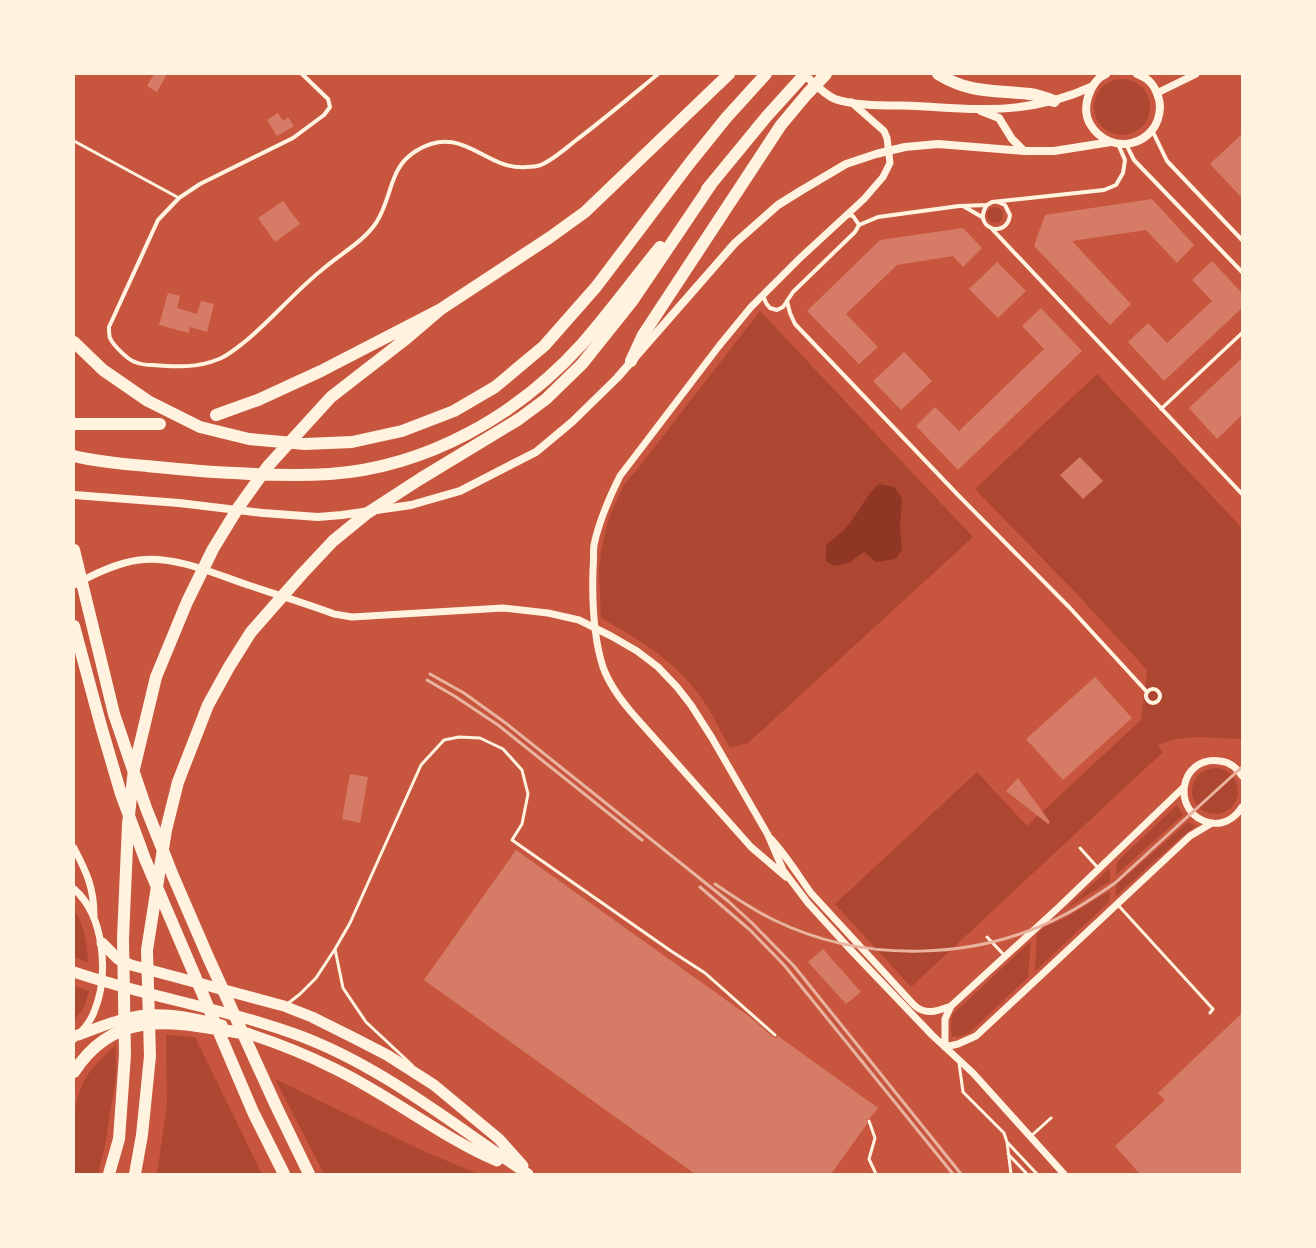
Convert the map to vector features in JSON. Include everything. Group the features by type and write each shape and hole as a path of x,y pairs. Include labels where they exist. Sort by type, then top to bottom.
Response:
{"highway":[{"path":"74,342 103,370 148,401 200,427 249,439 304,444 352,442 402,432 454,412 495,387 544,346 596,287 689,164 745,96 766,74"},
{"path":"74,456 123,464 186,470 286,476 316,475 368,469 400,462 454,441 484,425 512,407 561,366 582,344 712,183 804,74"},
{"path":"631,362 643,335 781,125 806,94 826,74"},
{"path":"938,74 950,82 971,89 1032,94 1054,100"},
{"path":"216,416 258,400 321,371 441,309 549,238 585,212 728,75"},
{"path":"134,1174 142,1135 150,1056 147,950 166,830 178,782 208,705 229,667 251,632 333,541 366,514 420,479 519,419 546,399 582,364 632,300 712,183"},
{"path":"109,1174 118,1139 125,1055 123,938 128,824 134,769 156,677 187,602 213,549 238,508 268,466 331,397 407,338 441,309"},
{"path":"74,424 160,424"},
{"path":"74,550 114,714 146,808 208,957 276,1106 309,1174"},
{"path":"74,626 121,794 145,859 253,1112 284,1174"},
{"path":"102,943 118,959 131,965 284,1006 312,1017 387,1055 434,1085 499,1138 528,1174"},
{"path":"74,972 110,984 219,1010 296,1034 348,1056 413,1096 528,1174"},
{"path":"76,1037 129,1018 165,1014 189,1017 223,1025 277,1043 334,1068 453,1138 493,1159 528,1174"},
{"path":"74,1072 85,1056 109,1036 120,1030 136,1026 158,1023 174,1023 251,1034"}],"main road":[{"path":"804,74 825,93 835,99 878,105 979,109 1016,107 1073,95 1091,87 1106,74"},
{"path":"74,495 179,503 263,513 318,517 411,505 460,491 536,452 572,422 617,378 735,243 756,223 778,206 825,176 846,164 876,154 905,147 938,144 1024,151 1054,151 1133,143 1144,138 1152,130 1158,118 1160,106 1157,93 1148,80 1137,74"},
{"path":"1091,87 1086,105 1087,118 1095,132 1105,140 1118,144"},
{"path":"979,109 999,118 1012,139 1024,151"},
{"path":"74,489 140,495 179,503"}],"street":[{"path":"302,74 328,99 330,107 324,115 293,138 200,184 179,198 158,220 109,327 110,339 126,356 136,363 170,367 201,366 220,359 250,338 322,270 365,236 376,224 385,208 395,174 403,161 416,151 432,143 444,141 457,143 513,167 526,168 542,165 592,128 658,74"},
{"path":"1157,93 1196,74"},
{"path":"789,879 751,847 619,698 603,667 598,647 594,611 594,546 608,500 620,476 735,325 763,294 845,215 864,199 883,177 890,162 887,138 884,131 851,102"},
{"path":"1152,130 1167,161 1242,240"},
{"path":"982,217 983,211 987,205 992,202 1104,190 1116,185 1123,173 1124,160 1118,144"},
{"path":"1118,144 1242,272"},
{"path":"992,229 999,229 1003,227 1009,219 1010,214 1007,208 1005,205 998,202"},
{"path":"763,294 766,304 770,308 777,310 783,307 793,292 856,232 859,225 878,217 962,206 987,205"},
{"path":"962,206 982,217 987,226 992,229 1242,494"},
{"path":"845,215 853,216 859,225"},
{"path":"787,301 795,324 958,495 1070,608 1147,692"},
{"path":"1161,409 1242,333"},
{"path":"74,585 96,573 120,565 140,560 166,560 193,566 334,614 352,617 503,608 548,613 579,620 611,636 636,651 658,667 677,687 691,705 712,738 768,835 777,859 789,879 808,903 848,947 945,1047 973,1073 1064,1174"},
{"path":"1242,775 1234,766 1224,761 1214,760 1203,762 1194,768 1187,776 1184,787 1184,797 1187,807 1194,815 1203,821 1221,823 1230,820 1242,807"},
{"path":"768,835 779,847 811,893 914,1005 930,1013 951,1006 1099,869 1184,787"},
{"path":"945,1047 958,1044 976,1036 1190,836 1212,823"},
{"path":"74,848 83,865 94,898 94,918"},
{"path":"74,889 83,897 94,918 102,943 102,970 99,999 94,1013 87,1025 76,1037"},
{"path":"945,1047 945,1019 951,1006"}],"lane":[{"path":"74,141 179,198"},
{"path":"284,1006 300,994 316,978 350,923 421,765 444,740 459,737 480,738 503,749 522,770 528,794 522,824 512,840 665,947 705,973 775,1035"},
{"path":"1080,848 1099,869"},
{"path":"1117,904 1213,1009 1210,1013"},
{"path":"987,937 1005,956"},
{"path":"335,949 343,988 366,1022 434,1085"},
{"path":"959,1061 963,1092 1004,1133 1007,1142 1011,1172 1014,1174"},
{"path":"1030,1137 1051,1118"},
{"path":"868,1121 875,1138 869,1159 876,1174"},
{"path":"1007,1142 1037,1174"},
{"path":"1008,1154 1027,1174"}],"shaded area":[{"path":"1122,79 1133,81 1142,87 1148,96 1150,107 1148,118 1142,127 1133,133 1122,135 1111,133 1102,127 1096,118 1094,107 1096,96 1102,87 1111,81"},
{"path":"992,207 998,207 1003,212 1001,221 998,223 992,223 987,218 987,212"},
{"path":"760,311 973,537 748,743 730,748 714,718 693,686 657,653 601,618 599,569 608,520 623,486"},
{"path":"1097,374 1242,528 1242,739 1196,737 1176,739 1158,745 1163,752 911,987 835,904 977,772 1027,826 1141,720 1147,670 1074,591 975,489"},
{"path":"879,484 894,487 902,499 900,525 902,549 896,559 876,562 864,552 849,563 834,566 826,561 826,545 841,533 848,525 869,495"},
{"path":"1215,768 1228,772 1234,778 1238,791 1234,804 1228,810 1215,814 1202,810 1196,804 1192,791 1196,778 1202,772"},
{"path":"1177,805 1183,815 1116,875 1117,862"},
{"path":"1188,822 1195,826 1116,896 1116,885"},
{"path":"1110,868 1110,881 1067,908 1073,902"},
{"path":"1110,891 1109,902 1035,971 1037,934 1045,927 1063,919"},
{"path":"74,910 83,929 88,963 74,957"},
{"path":"1031,941 1028,977 968,1034 956,1037 952,1036 951,1020 953,1014"},
{"path":"74,986 89,991 84,1007 74,1021"},
{"path":"166,1035 195,1037 262,1174 157,1174 167,1105"},
{"path":"116,1045 116,1077 105,1145 98,1174 74,1174 74,1117 78,1095 88,1074"},
{"path":"275,1079 421,1150 478,1174 324,1174"}],"building":[{"path":"154,74 167,74 157,92 147,86"},
{"path":"278,113 283,121 288,117 294,126 277,136 267,120"},
{"path":"1242,134 1242,198 1210,164"},
{"path":"1152,199 1194,245 1177,263 1146,230 1072,241 1131,304 1110,325 1034,246 1045,215"},
{"path":"283,201 300,224 275,242 258,218"},
{"path":"963,228 982,248 963,267 953,256 897,265 846,314 878,347 859,364 807,311 880,240"},
{"path":"1212,261 1242,293 1242,308 1164,381 1128,342 1148,323 1167,343 1212,301 1192,280"},
{"path":"997,262 1026,291 998,318 969,289"},
{"path":"168,293 180,296 177,308 197,314 201,301 214,304 207,332 190,327 189,333 159,325"},
{"path":"1041,308 1082,351 958,470 916,426 935,407 959,431 1044,349 1022,326"},
{"path":"904,352 932,381 901,410 873,381"},
{"path":"1242,358 1242,415 1217,439 1189,408"},
{"path":"1080,457 1103,481 1083,499 1060,475"},
{"path":"1095,677 1132,718 1063,780 1026,739"},
{"path":"350,774 368,777 360,823 342,819"},
{"path":"1018,778 1050,822 1048,824 1006,791"},
{"path":"516,850 750,1017 773,1037 776,1038 778,1036 878,1108 870,1118 867,1119 867,1124 831,1174 695,1174 424,980"},
{"path":"823,949 861,992 846,1004 808,962"},
{"path":"1242,1013 1242,1174 1140,1174 1115,1146 1165,1100 1158,1093"}],"railway":[{"path":"430,674 464,693 507,724 728,901 752,923 794,966 961,1174"},
{"path":"427,680 498,725 642,840"},
{"path":"715,884 751,908 774,920 809,934 845,944 883,950 921,951 959,948 996,941 1032,930 1066,914 1115,883 1242,767"},
{"path":"700,887 750,930 784,965 953,1174"}]}
